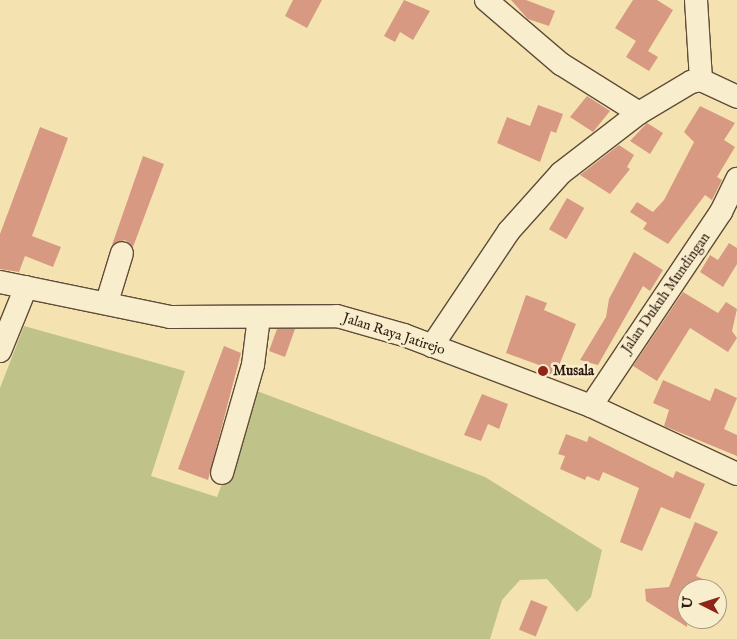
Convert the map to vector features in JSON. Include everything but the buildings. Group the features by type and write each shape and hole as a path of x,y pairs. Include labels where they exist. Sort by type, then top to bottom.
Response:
{"street":[{"path":"696,0 701,80"},
{"path":"484,1 561,64 639,113"},
{"path":"701,80 737,97"},
{"path":"432,346 509,231 535,200 561,174 639,113 701,80"},
{"name":"Jalan Dukuh Mundingan","path":"592,406 721,212 737,179"},
{"path":"107,302 122,253"},
{"name":"Jalan Raya Jatirejo","path":"0,282 107,302 170,317 259,317 305,313 337,316 432,346 592,406 737,474"},
{"path":"0,351 26,287"},
{"path":"222,473 253,365 259,317"}],"green space":[{"path":"24,326 185,371 151,476 217,497 257,391 485,477 602,550 591,597 577,612 547,579 520,580 502,600 490,639 0,639 0,388"}],"place":[{"name":"Musala","path":"543,371"}]}
